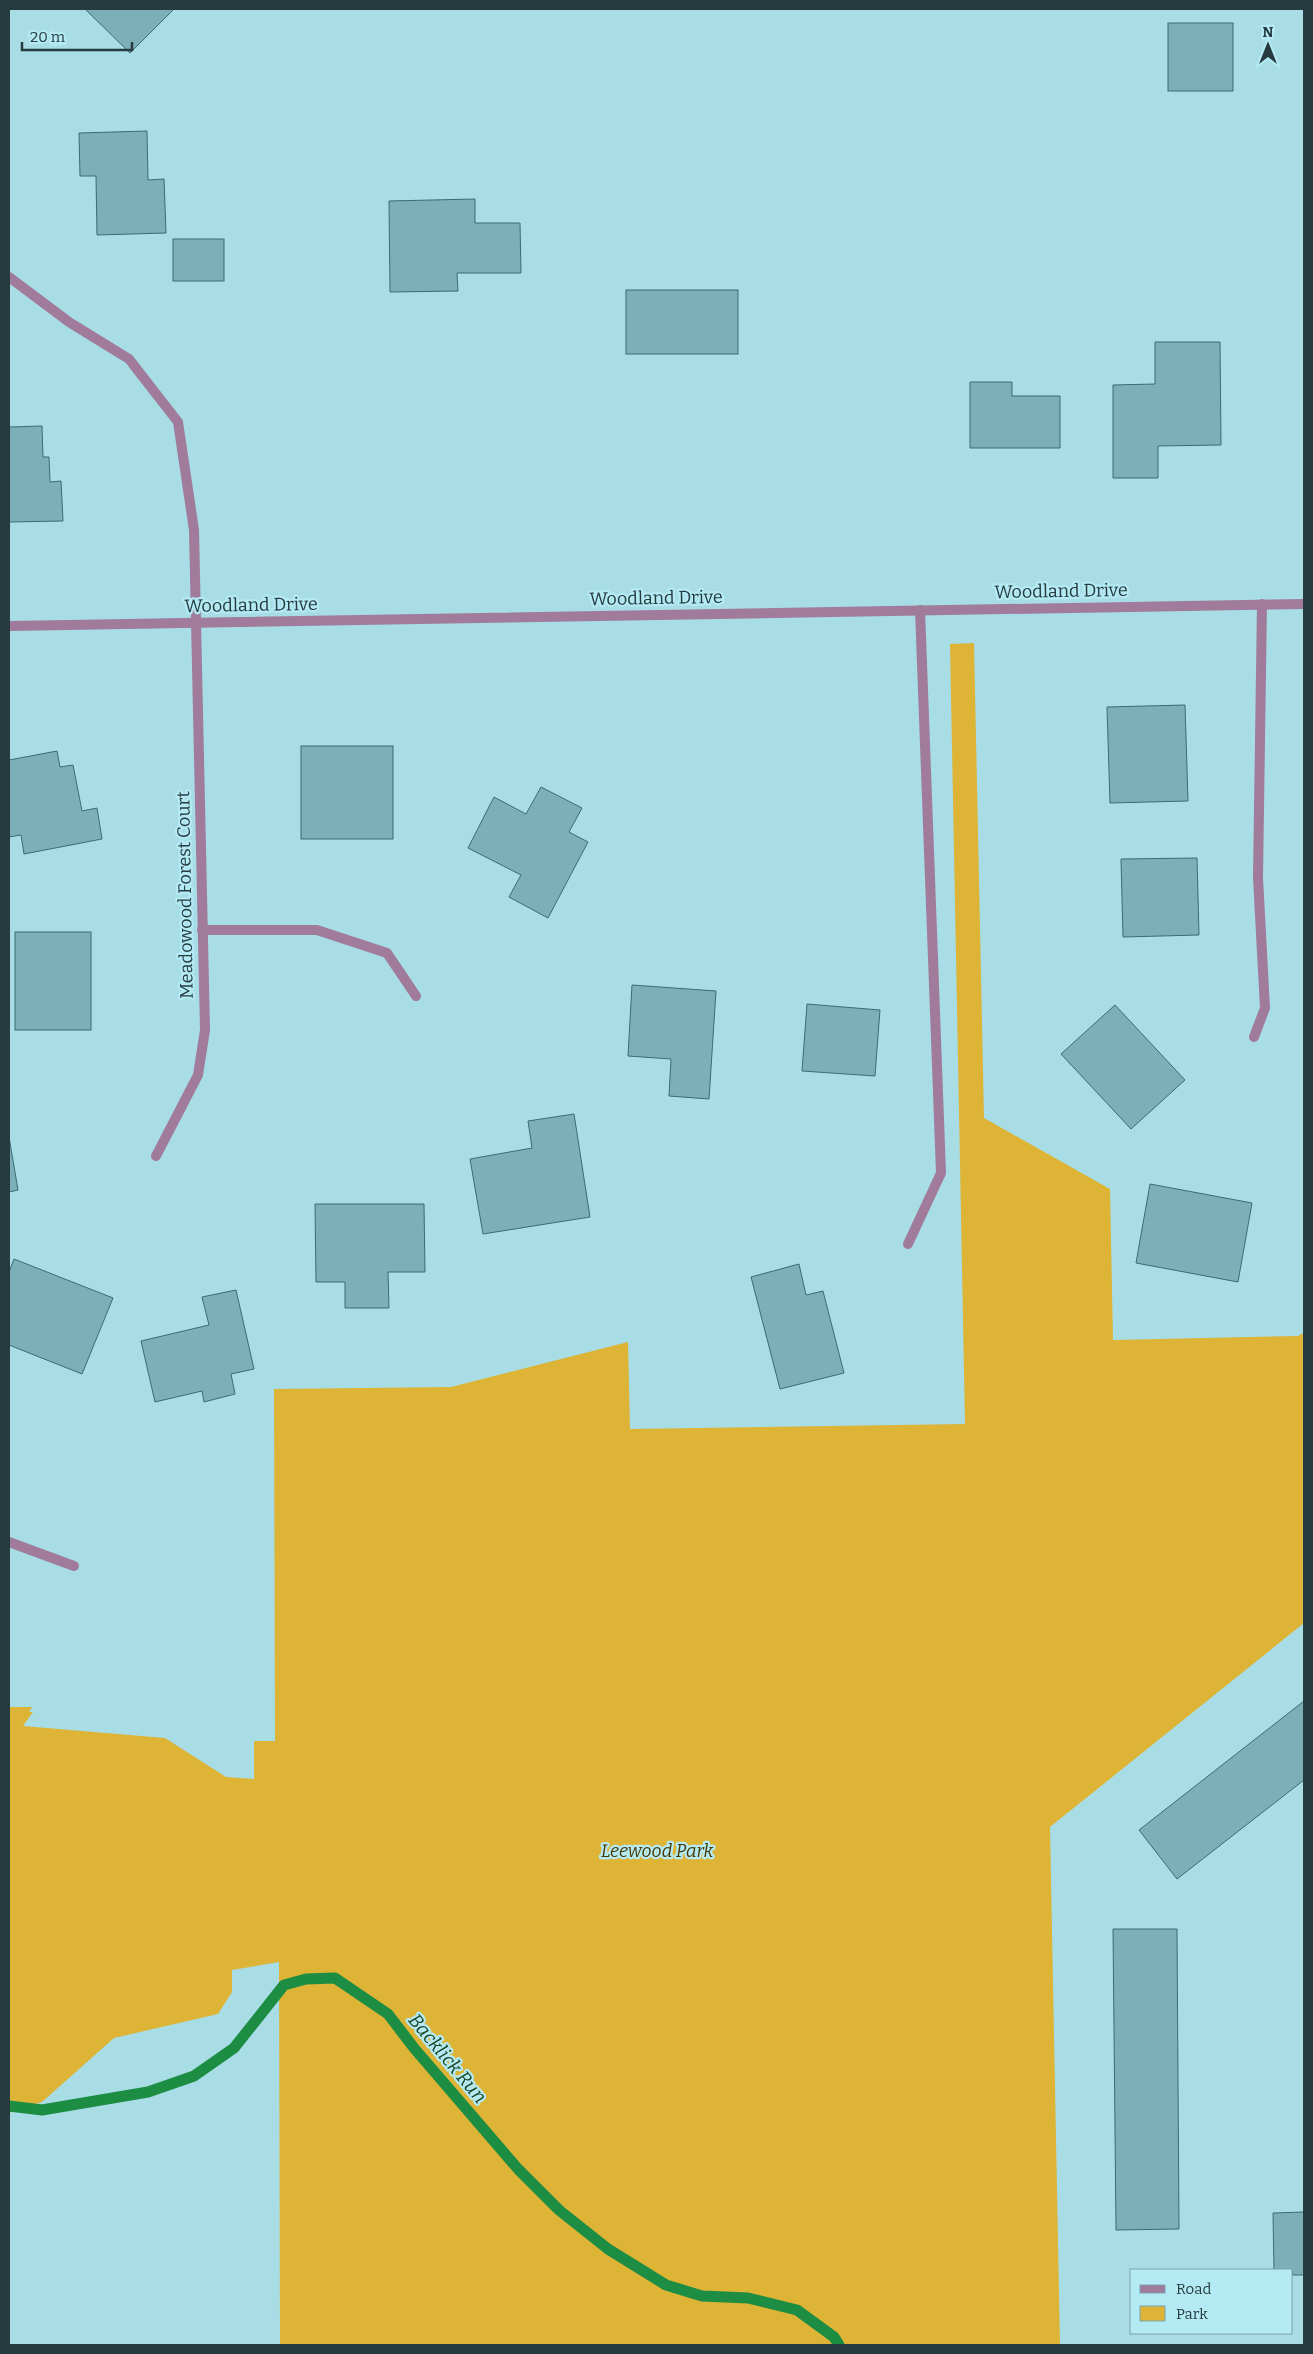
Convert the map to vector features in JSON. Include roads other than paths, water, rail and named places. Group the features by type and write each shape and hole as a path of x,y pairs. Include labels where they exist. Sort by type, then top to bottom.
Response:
{"street":[{"name":"Meadowood Forest Court","path":"9,277 70,322 129,359 178,422 194,530 194,622 205,1030 198,1075 156,1156"},
{"path":"1254,1037 1264,1008 1258,878 1262,604"},
{"name":"Woodland Drive","path":"9,626 1304,604"},
{"path":"908,1244 941,1173 920,610"},
{"path":"202,930 318,930 387,953 416,996"},
{"path":"9,1542 74,1566"}],"waterway":[{"name":"Backlick Run","path":"9,2106 42,2110 148,2092 194,2076 234,2048 284,1985 306,1979 335,1978 388,2014 414,2048 518,2169 559,2210 608,2249 666,2285 702,2296 748,2298 797,2310 834,2337 839,2345"}],"park label":[{"name":"Leewood Park","path":"657,1851"}]}
